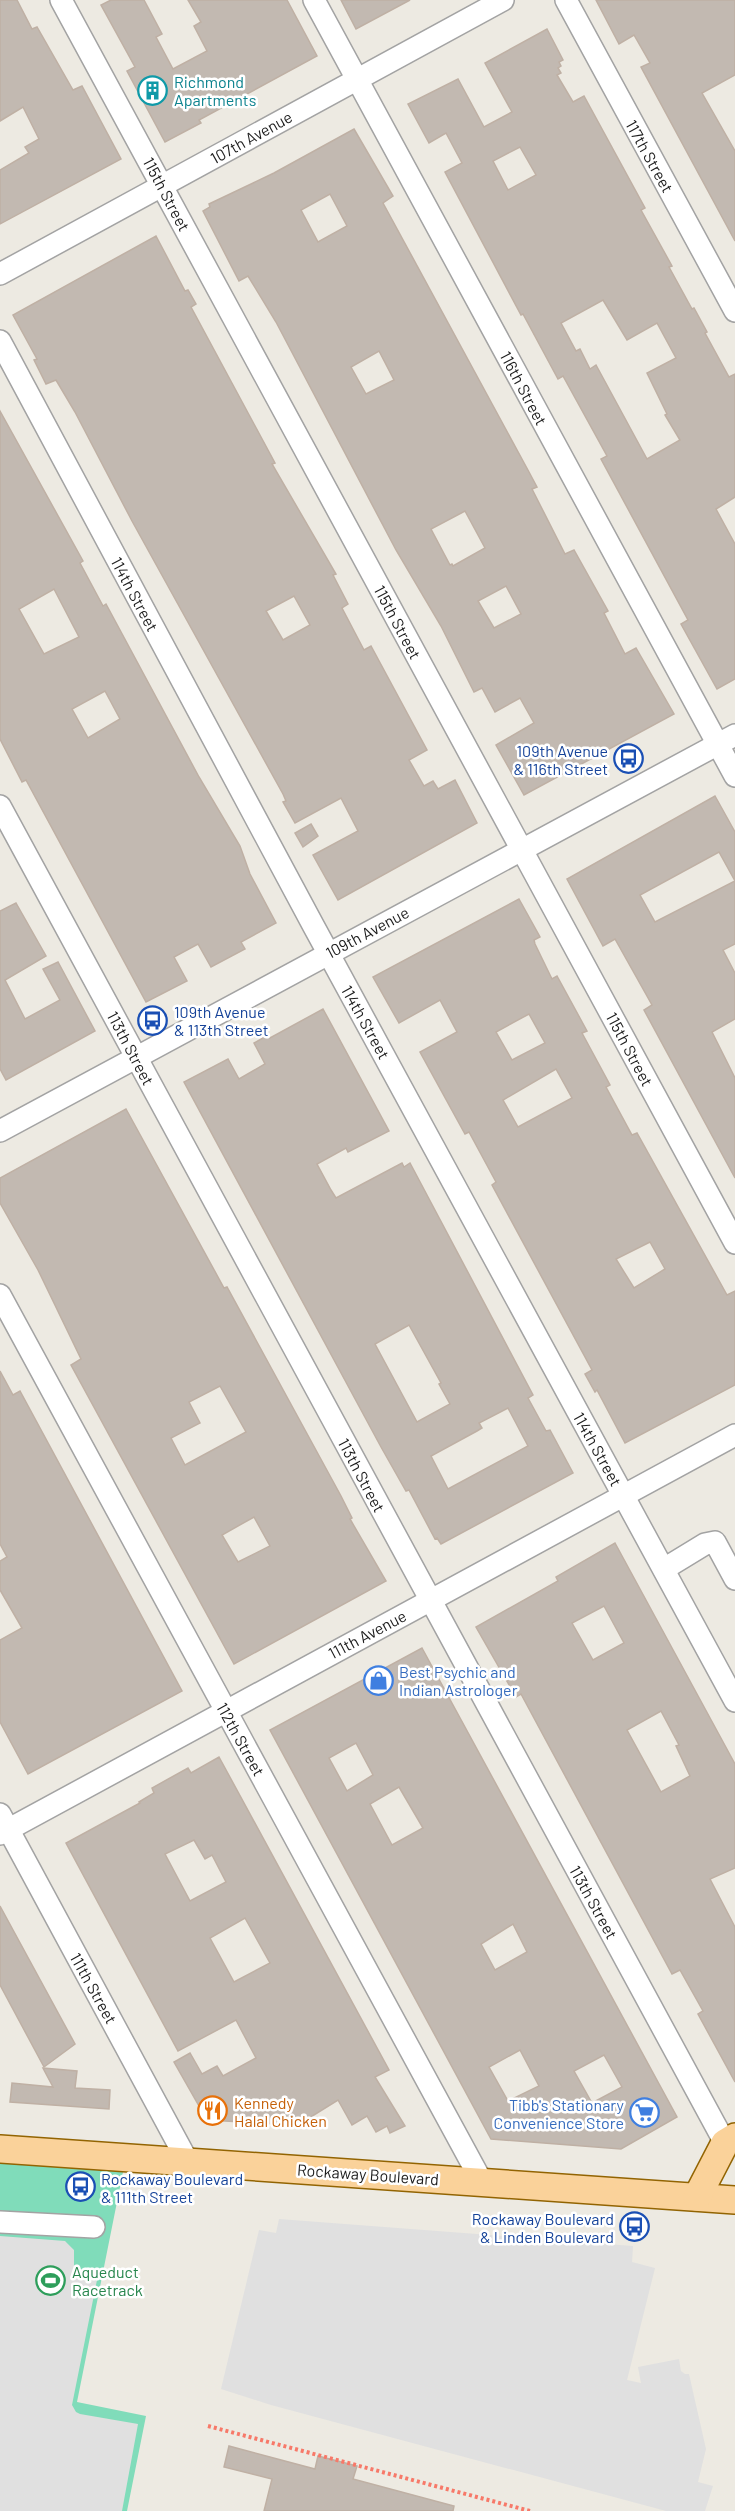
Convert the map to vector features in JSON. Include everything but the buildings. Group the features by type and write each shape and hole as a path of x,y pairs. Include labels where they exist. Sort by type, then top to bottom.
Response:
{"main road":[{"path":"697,2197 730,2140"},
{"name":"Rockaway Boulevard","path":"0,2149 735,2200"}],"street":[{"name":"115th Street","path":"61,0 735,1244"},
{"name":"116th Street","path":"314,0 726,740 735,776"},
{"name":"107th Avenue","path":"0,274 502,0"},
{"name":"117th Street","path":"566,0 735,311"},
{"name":"114th Street","path":"0,341 328,953 735,1701"},
{"name":"109th Avenue","path":"0,1131 726,740"},
{"name":"113th Street","path":"0,806 430,1601 730,2140"},
{"name":"112th Street","path":"0,1295 482,2182"},
{"name":"111th Avenue","path":"3,1826 226,1711 735,1435"},
{"path":"664,1569 705,1544 715,1542 735,1579"},
{"name":"111th Street","path":"3,1826 188,2162"},
{"path":"0,2222 94,2227"}],"path":[{"path":"208,2426 530,2511"}],"green space":[{"name":"Aqueduct Racetrack","path":"0,2149 126,2157 77,2402 146,2416 127,2511 0,2511"}],"shaded area":[{"path":"279,2219 633,2246 632,2262 655,2268 627,2380 641,2383 638,2367 679,2359 681,2371 689,2374 706,2449 698,2482 713,2486 705,2511 666,2511 271,2405 221,2389 259,2230 276,2233"},
{"name":"Aqueduct Racetrack","path":"0,2236 65,2241 74,2250 74,2271 98,2275 72,2405 80,2414 138,2424 122,2511 0,2511"}],"place":[{"name":"Richmond Apartments","path":"153,90"},
{"name":"109th Avenue & 116th Street","path":"629,759"},
{"name":"109th Avenue & 113th Street","path":"153,1020"},
{"name":"Best Psychic and Indian Astrologer","path":"378,1680"},
{"name":"Kennedy Halal Chicken","path":"213,2111"},
{"name":"Tibb's Stationary Convenience Store","path":"645,2113"},
{"name":"Rockaway Boulevard & 111th Street","path":"80,2187"},
{"name":"Rockaway Boulevard & Linden Boulevard","path":"635,2227"},
{"name":"Aqueduct Racetrack","path":"51,2280"}]}
